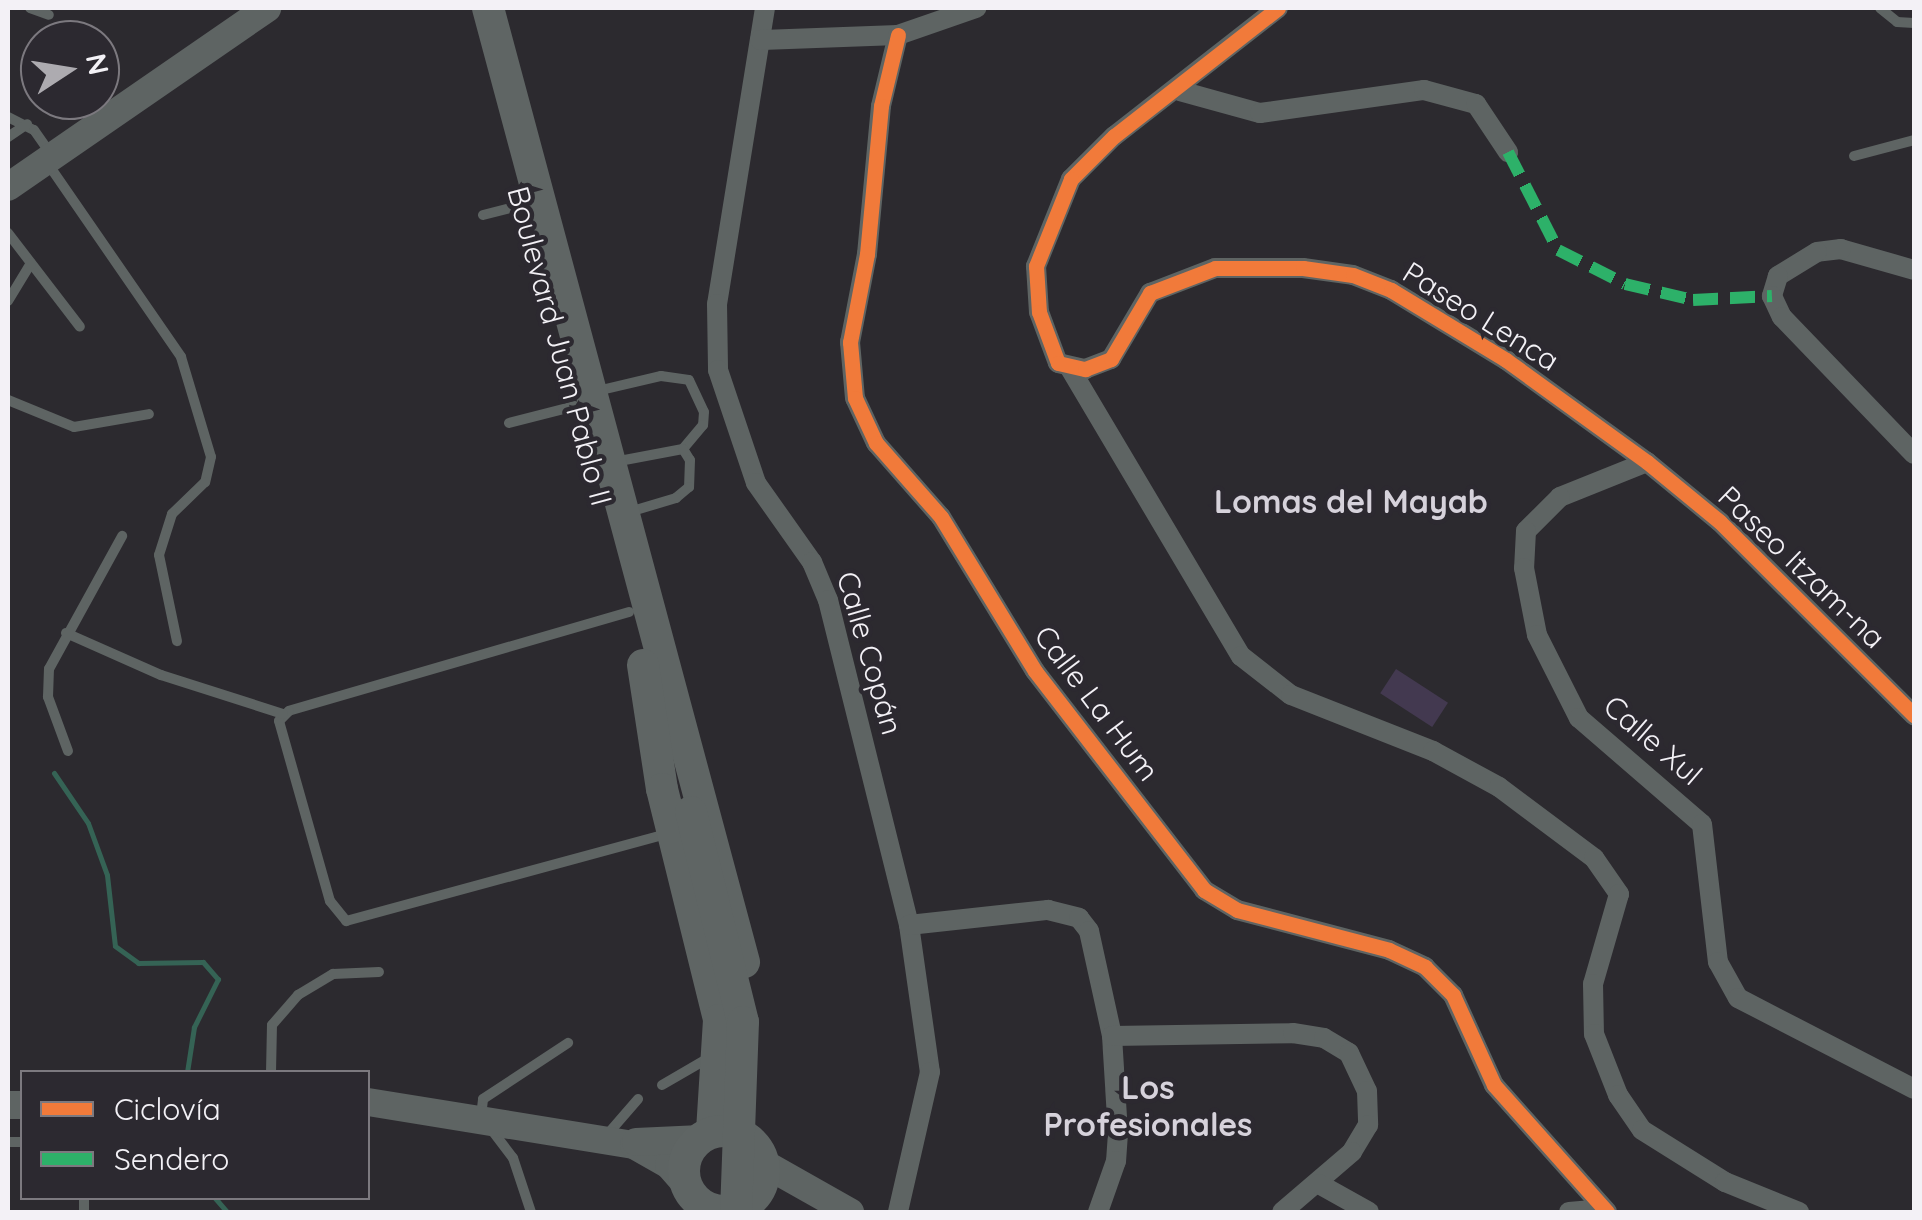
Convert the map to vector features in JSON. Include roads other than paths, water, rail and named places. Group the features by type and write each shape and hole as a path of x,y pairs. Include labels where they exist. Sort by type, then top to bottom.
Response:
{"main road":[{"name":"Boulevard Juan Pablo II","path":"470,8 522,205 583,399 610,463 682,809 721,1051 706,1136 686,1160 734,1191"},
{"name":"Boulevard Juan Pablo II","path":"488,8 583,399 629,612 699,778 746,972 734,1191"},
{"name":"Boulevard Juan Pablo II","path":"658,684 682,809 743,1022 734,1191"},
{"path":"706,1136 734,1191"}],"street":[{"path":"8,188 267,8"},
{"name":"Calle Copán","path":"766,8 718,304 718,370 756,483 812,562 828,600 909,925 930,1072 898,1212"},
{"path":"760,40 898,35 976,8"},
{"path":"1278,8 1180,90 1089,158 1071,179 1040,246 1035,288 1044,334 1058,363 1072,370 1241,656 1291,695 1433,751 1500,787 1594,858 1619,894 1593,984 1594,1034 1618,1095 1642,1130 1725,1182 1799,1212"},
{"name":"Calle La Hum","path":"898,35 881,106 867,254 850,342 855,398 876,443 941,517 1034,671 1204,890 1238,910 1389,950 1425,967 1453,996 1494,1085 1606,1211"},
{"path":"1180,90 1260,113 1424,90 1476,104 1508,152"},
{"path":"1914,270 1840,249 1816,252 1778,276 1772,296 1782,316 1914,454"},
{"name":"Paseo Lenca","path":"1072,370 1111,359 1150,294 1190,274 1240,265 1352,275 1391,290 1506,360 1648,462"},
{"name":"Paseo Itzam-na","path":"1648,462 1720,522 1914,715"},
{"name":"Calle Xul","path":"1648,462 1560,497 1526,530 1524,568 1537,635 1579,718 1702,824 1718,962 1738,998 1914,1089"},
{"path":"909,925 1048,910 1079,918 1094,946 1112,1036 1118,1148 1098,1212"},
{"path":"1112,1036 1293,1034 1338,1045 1360,1070 1368,1125 1352,1152 1320,1184 1282,1212"},
{"path":"370,1102 482,1116 609,1141 734,1191 822,1212"},
{"path":"609,1141 706,1136"},
{"path":"1320,1184 1368,1212"},
{"path":"734,1191 850,1212"},
{"path":"1568,1212 1606,1211"}],"lane":[{"path":"30,8 49,15"},
{"path":"1880,8 1897,22 1914,23"},
{"path":"8,117 27,124 181,357 213,467 172,514 159,556 177,641"},
{"path":"8,137 27,124"},
{"path":"1854,156 1914,140"},
{"path":"483,216 522,205"},
{"path":"8,233 80,327"},
{"path":"8,301 31,263"},
{"path":"181,357 195,353"},
{"path":"510,423 662,376 689,380 704,412 703,425 683,449 610,463"},
{"path":"8,400 74,427 149,414"},
{"path":"623,514 676,498 690,487 693,476 683,449"},
{"path":"68,751 48,697 49,670 122,536"},
{"path":"66,633 161,675 283,714 629,612"},
{"path":"283,714 279,720 330,901 346,921 682,809"},
{"path":"271,1070 272,1025 290,1002 333,974 380,972"},
{"path":"531,1212 513,1158 482,1116 486,1095 568,1044"},
{"path":"662,1085 721,1051"},
{"path":"609,1141 638,1100"}],"waterway":[{"path":"54,773 88,823 107,875 115,946 138,963 203,962 218,979 194,1027 187,1070"},
{"path":"217,1200 227,1212"}],"district":[{"name":"Lomas del Mayab","path":"1351,501"},
{"name":"Los Profesionales","path":"1148,1106"}]}
